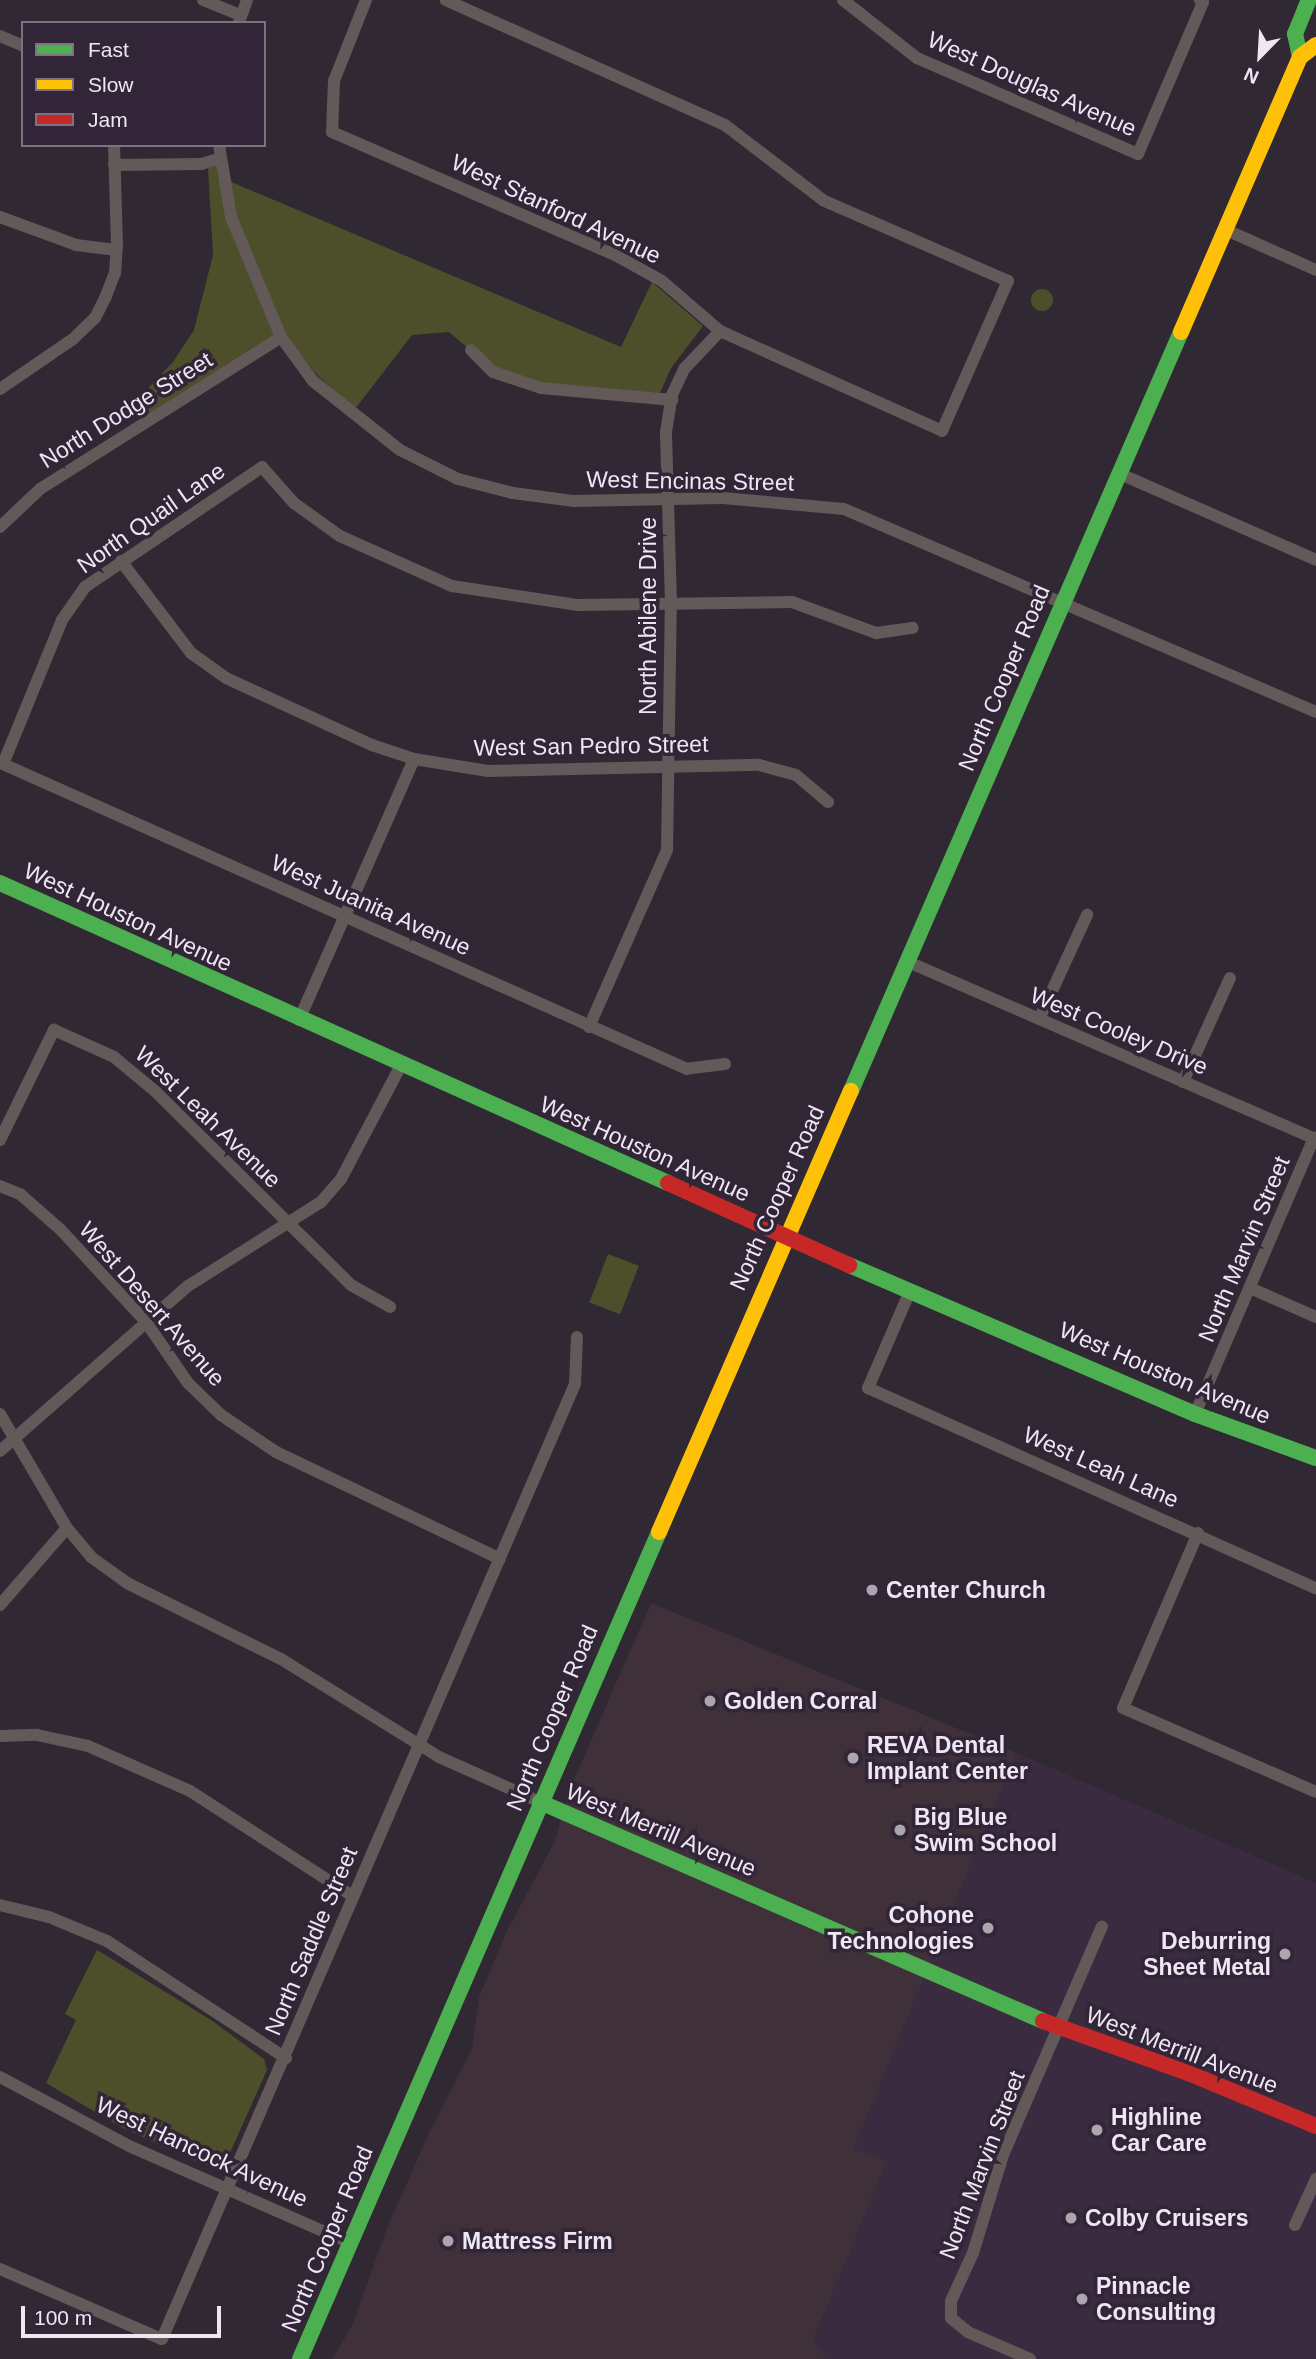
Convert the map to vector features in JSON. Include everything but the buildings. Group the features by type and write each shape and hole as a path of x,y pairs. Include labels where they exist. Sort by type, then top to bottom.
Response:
{"main road":[{"name":"North Cooper Road","path":"1300,57 1295,34 1309,0"},
{"name":"North Cooper Road","path":"300,2359 1224,229 1300,57 1316,45"},
{"name":"West Houston Avenue","path":"0,883 299,1020 786,1237 1195,1414 1316,1458"},
{"name":"West Merrill Avenue","path":"540,1802 1060,2028 1191,2074 1316,2126"}],"street":[{"path":"203,0 239,19 247,0"},
{"name":"West Stanford Avenue","path":"366,0 334,80 332,132 617,256 662,281 720,331 942,431 1008,281 823,200 725,125 446,0"},
{"name":"West Douglas Avenue","path":"843,0 917,58 1138,154 1201,1"},
{"path":"0,36 21,45"},
{"path":"0,388 73,339 95,318 115,273 114,147"},
{"name":"West Encinas Street","path":"219,147 219,159 247,264 281,337 313,381 353,416 400,450 458,479 513,493 573,501 771,500 844,509 1316,712"},
{"path":"114,165 201,164 219,159"},
{"path":"0,217 76,245 116,250"},
{"path":"1224,229 1316,270"},
{"name":"North Abilene Drive","path":"589,1027 667,850 671,603 666,432 672,400 684,369 720,331"},
{"name":"North Dodge Street","path":"0,527 40,489 281,337"},
{"path":"471,350 493,372 541,388 672,400"},
{"name":"North Quail Lane","path":"3,764 62,620 85,587 262,467 294,503 340,536 452,586 577,605 671,603"},
{"path":"1118,473 1316,560"},
{"name":"West San Pedro Street","path":"121,561 184,645 226,678 372,745 414,759 488,771 759,765 796,775 828,802"},
{"path":"671,603 792,602 876,633 913,628"},
{"path":"299,1020 347,917 414,759"},
{"name":"West Juanita Avenue","path":"3,764 687,1069 725,1064"},
{"path":"1039,1019 1087,915"},
{"name":"West Cooley Drive","path":"906,961 1315,1139"},
{"path":"1183,1082 1230,978"},
{"name":"West Leah Avenue","path":"0,1140 54,1030 114,1057 156,1092 351,1285 390,1307"},
{"path":"0,1451 188,1286 290,1225 341,1179 401,1065"},
{"name":"North Marvin Street","path":"1195,1414 1315,1139"},
{"name":"West Desert Avenue","path":"0,1186 20,1194 60,1229 146,1322 188,1383 221,1415 276,1452 500,1559"},
{"path":"1250,1288 1316,1317"},
{"name":"West Leah Lane","path":"910,1291 868,1388 1198,1533 1316,1588"},
{"name":"North Saddle Street","path":"0,2269 162,2339 286,2058 352,1896 575,1384 577,1337"},
{"name":"West Merrill Avenue","path":"0,1414 67,1528 91,1557 127,1583 281,1659 417,1745 540,1802"},
{"path":"0,1605 67,1528"},
{"path":"1198,1533 1123,1708 1316,1792"},
{"path":"0,1736 37,1735 88,1746 177,1786 352,1896"},
{"path":"0,1905 49,1917 107,1941 286,2058"},
{"name":"North Marvin Street","path":"1030,2359 968,2332 951,2318 951,2301 973,2253 1003,2155 1102,1926"},
{"name":"West Hancock Avenue","path":"0,2077 130,2146 350,2243"},
{"path":"1295,2225 1316,2179"}],"shaded area":[{"path":"651,1603 1017,1753 854,2148 887,2162 814,2339 827,2359 332,2359 352,2326 387,2228 428,2135 472,2049 479,1997 505,1935 555,1841 569,1791"},
{"path":"1017,1753 1316,1883 1316,2359 827,2359 814,2340 887,2162 854,2148"}],"green space":[{"path":"227,163 229,181 621,347 652,282 703,326 671,368 660,393 536,382 489,366 449,332 412,335 355,409 317,375 287,338 153,424 135,402 173,362 194,330 213,255 208,168"},
{"path":"1042,289 1050,292 1053,300 1050,308 1042,311 1034,308 1031,300 1034,292"},
{"path":"608,1254 639,1266 620,1314 589,1303"},
{"path":"97,1950 211,2020 264,2059 267,2070 225,2164 216,2169 184,2156 119,2126 46,2083 76,2020 65,2014"}],"traffic: fast":[{"path":"1300,57 1295,34 1309,0"},
{"path":"851,1091 1181,332"},
{"path":"0,883 668,1183"},
{"path":"849,1265 1195,1414 1316,1458"},
{"path":"300,2359 659,1532"},
{"path":"540,1802 1043,2021"}],"traffic: slow":[{"path":"1181,332 1300,57 1316,45"},
{"path":"659,1532 851,1091"}],"traffic: jam":[{"path":"668,1183 849,1265"},
{"path":"1043,2021 1191,2074 1316,2126"}],"place":[{"name":"Center Church","path":"872,1590"},
{"name":"Golden Corral","path":"710,1701"},
{"name":"REVA Dental Implant Center","path":"853,1758"},
{"name":"Big Blue Swim School","path":"900,1830"},
{"name":"Cohone Technologies","path":"988,1928"},
{"name":"Deburring Sheet Metal","path":"1285,1954"},
{"name":"Highline Car Care","path":"1097,2130"},
{"name":"Colby Cruisers","path":"1071,2218"},
{"name":"Mattress Firm","path":"448,2241"},
{"name":"Pinnacle Consulting","path":"1082,2299"}]}
